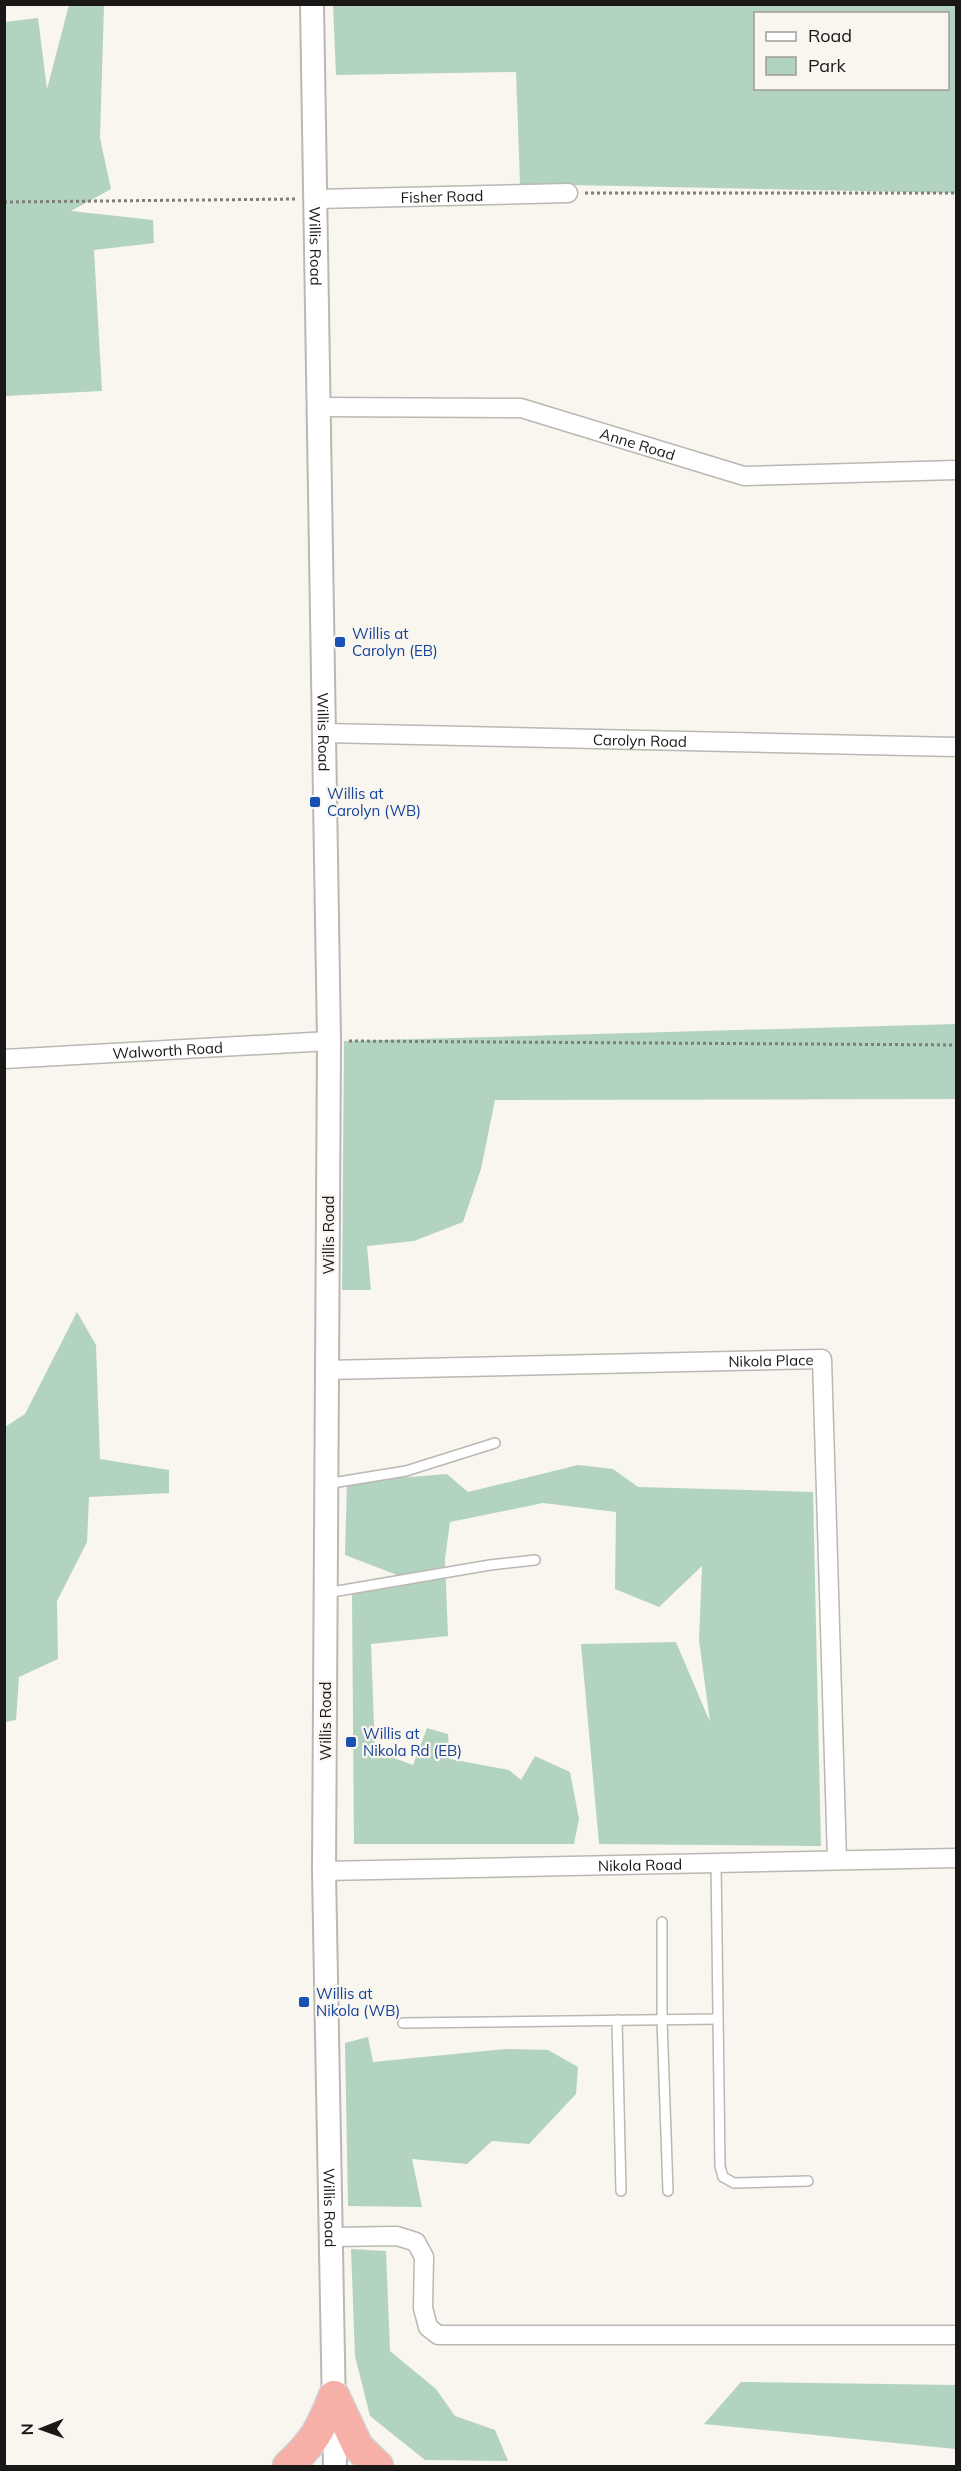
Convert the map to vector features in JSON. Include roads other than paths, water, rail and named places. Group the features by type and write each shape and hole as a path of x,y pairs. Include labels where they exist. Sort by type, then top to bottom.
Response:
{"highway":[{"path":"288,2466 310,2444 320,2429 334,2396"},
{"path":"334,2396 358,2447 378,2466"}],"street":[{"name":"Willis Road","path":"312,4 329,1041 324,1871 335,2466"},
{"name":"Fisher Road","path":"316,199 568,193"},
{"name":"Anne Road","path":"319,407 521,408 744,476 957,470"},
{"name":"Carolyn Road","path":"324,733 957,747"},
{"name":"Walworth Road","path":"4,1059 329,1041"},
{"name":"Nikola Place","path":"327,1370 822,1359 837,1860"},
{"name":"Nikola Road","path":"324,1871 957,1858"},
{"path":"331,2237 397,2236 416,2242 424,2257 423,2308 428,2327 438,2335 957,2335"}],"lane":[{"path":"326,1484 406,1471 495,1443"},
{"path":"326,1593 490,1565 535,1560"},
{"path":"716,1862 720,2166 723,2177 734,2183 808,2181"},
{"path":"662,1922 662,2020 668,2191"},
{"path":"403,2023 718,2019"},
{"path":"617,2020 621,2191"}],"place":[{"name":"Willis at Carolyn (EB)","path":"340,642"},
{"name":"Willis at Carolyn (WB)","path":"315,802"},
{"name":"Willis at Nikola Rd (EB)","path":"351,1742"},
{"name":"Willis at Nikola (WB)","path":"304,2002"}]}
